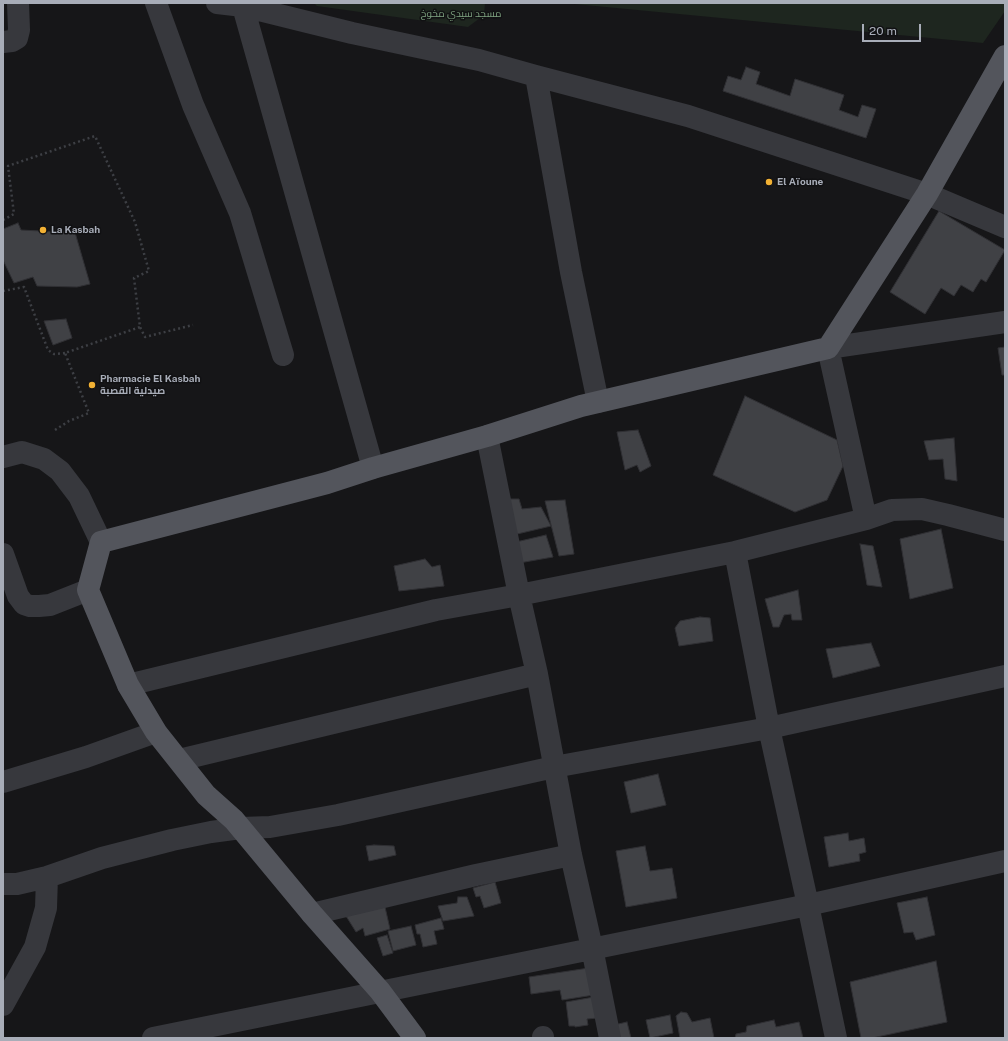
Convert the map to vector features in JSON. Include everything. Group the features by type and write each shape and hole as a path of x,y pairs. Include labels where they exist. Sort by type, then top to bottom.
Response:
{"main road":[{"path":"415,1038 380,991 312,914 240,828 206,795 156,732 128,685 88,590 101,542 327,483 373,468 487,436 581,406 828,348 927,194 1005,56"}],"street":[{"path":"3,42 12,41 17,38 19,30 18,3"},
{"path":"156,3 193,105 240,213 283,355"},
{"path":"217,3 242,4 352,33 479,60 688,116 927,194 1005,227"},
{"path":"242,4 373,468"},
{"path":"536,76 570,272 598,402"},
{"path":"866,519 828,348 1005,322"},
{"path":"487,436 519,595 537,674 571,855 610,1038"},
{"path":"3,457 22,452 44,459 60,471 79,496 101,542"},
{"path":"128,685 436,610 735,552 866,519 892,510 922,509 1005,530"},
{"path":"735,552 769,728 836,1038"},
{"path":"3,554 18,596 24,604 39,606 50,605 88,590"},
{"path":"179,760 537,674"},
{"path":"3,884 18,884 47,877 102,858 172,840 211,832 240,828 270,827 338,815 554,767 769,728 1005,676"},
{"path":"3,782 86,757 156,732"},
{"path":"312,914 476,875 571,855"},
{"path":"153,1038 808,905 1005,861"},
{"path":"3,1005 35,947 46,908 47,877"}],"path":[{"path":"3,220 14,214 8,166 95,136 135,222 148,271 134,278 140,327 145,337 193,325"},
{"path":"3,291 24,287 48,350 54,354 65,353 140,327"},
{"path":"55,430 69,421 89,413 65,353"}],"green space":[{"name":"مسجد سيدي مخوخ","path":"314,3 485,3 484,15 468,27 317,6"},
{"path":"564,3 1005,3 1005,11 983,43"}],"building":[{"path":"746,67 760,72 756,84 790,96 795,79 844,95 839,110 858,117 862,105 876,109 866,138 723,91 728,76 741,80"},
{"path":"939,211 1005,250 986,282 981,279 973,292 961,285 954,296 941,288 925,314 890,292"},
{"path":"18,223 21,230 60,232 74,229 90,284 77,287 37,286 33,277 14,283 3,260 3,229"},
{"path":"66,319 72,338 53,345 44,321"},
{"path":"1005,347 1005,375 1002,375 998,348"},
{"path":"745,396 837,440 843,466 827,500 795,512 713,475"},
{"path":"638,430 651,466 640,472 637,465 625,470 617,432"},
{"path":"954,438 957,481 945,479 943,459 929,460 924,441"},
{"path":"507,499 519,499 522,509 541,507 551,526 513,535"},
{"path":"565,500 574,554 559,556 545,501"},
{"path":"941,529 953,588 910,599 900,539"},
{"path":"546,535 553,557 519,563 516,542"},
{"path":"860,544 873,546 882,587 867,585"},
{"path":"425,559 432,567 440,565 444,586 399,591 394,566"},
{"path":"798,590 802,620 792,620 791,614 784,615 779,627 773,627 765,599"},
{"path":"700,617 710,618 713,641 679,646 675,628 680,621"},
{"path":"871,643 880,666 833,678 826,649"},
{"path":"658,774 666,805 631,813 624,782"},
{"path":"848,833 849,841 864,838 866,852 859,854 860,861 829,867 824,837"},
{"path":"366,846 394,846 396,855 369,861"},
{"path":"645,846 650,871 672,868 677,898 626,907 616,851"},
{"path":"495,882 501,903 484,908 480,896 476,897 473,888"},
{"path":"458,897 467,897 474,916 443,921 438,906 457,903"},
{"path":"927,897 935,935 916,940 913,932 904,933 897,903"},
{"path":"385,907 390,929 365,936 363,928 356,932 346,916"},
{"path":"441,918 444,929 434,931 437,944 423,947 420,934 417,934 415,925"},
{"path":"411,926 416,945 393,951 388,931"},
{"path":"387,935 393,953 383,956 377,938"},
{"path":"936,961 947,1022 872,1038 861,1038 850,982"},
{"path":"589,968 594,995 562,1000 560,990 531,994 529,977"},
{"path":"594,997 598,1018 587,1019 588,1025 575,1027 569,1026 566,1002"},
{"path":"681,1012 687,1013 692,1022 710,1018 714,1038 680,1038 676,1016"},
{"path":"670,1015 673,1033 650,1038 646,1020"},
{"path":"774,1020 776,1027 799,1022 803,1038 735,1038 736,1034 746,1032 747,1026"},
{"path":"627,1022 631,1038 616,1038 614,1025"}],"place":[{"name":"El Aïoune","path":"769,182"},
{"name":"La Kasbah","path":"43,230"},
{"name":"Pharmacie El Kasbah صيدلية القصبة","path":"92,385"}]}
